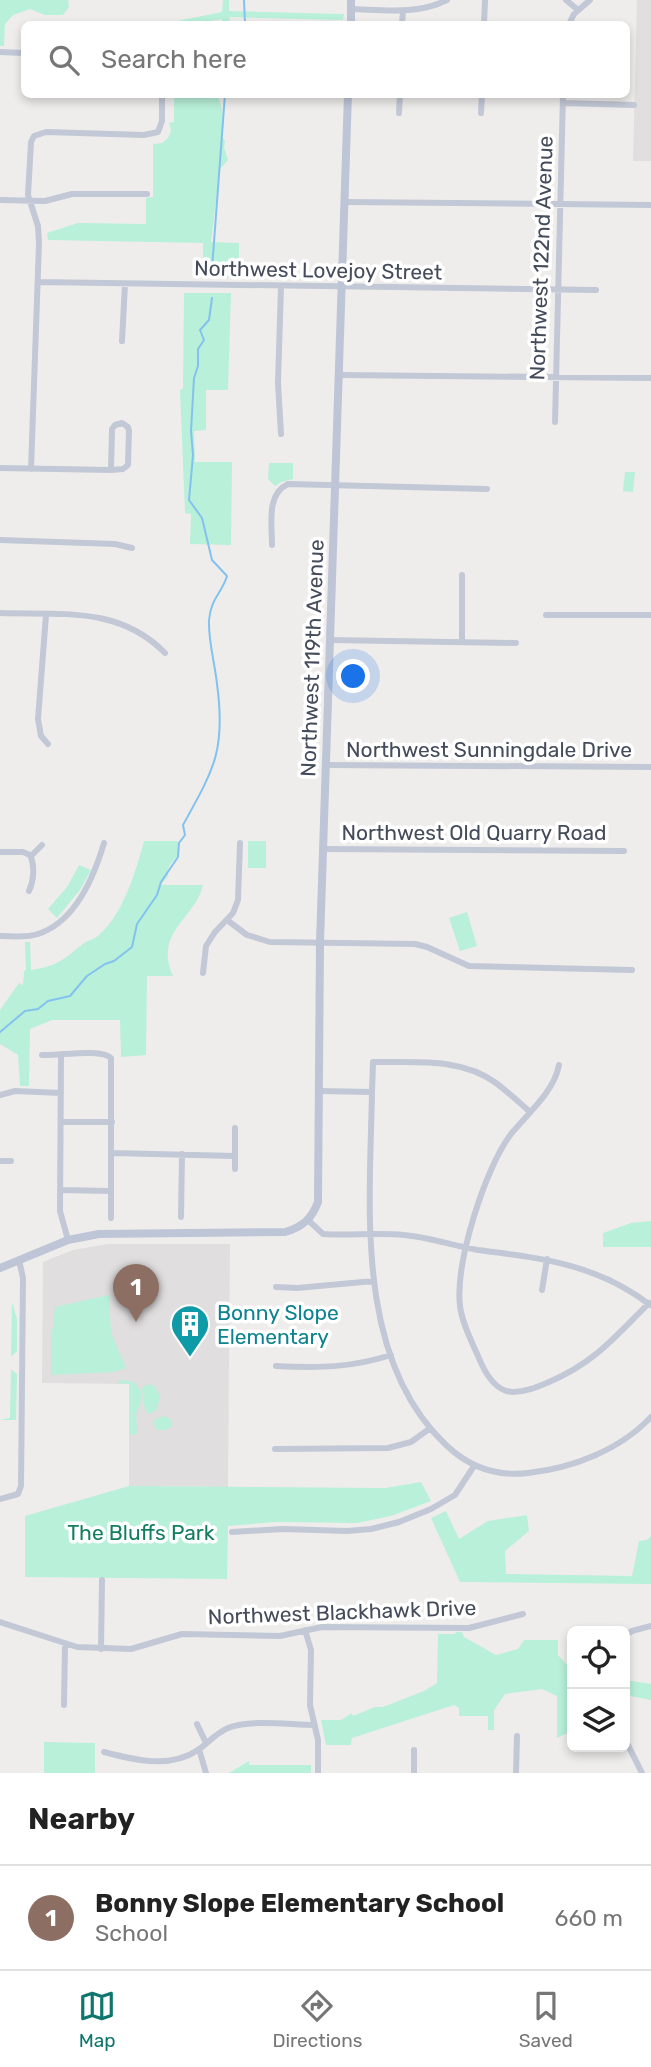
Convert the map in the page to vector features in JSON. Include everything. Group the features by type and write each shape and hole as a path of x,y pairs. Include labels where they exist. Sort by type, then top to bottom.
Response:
{"street":[{"path":"351,4 403,10 430,7 447,0"},
{"path":"484,21 485,0"},
{"path":"566,0 578,10"},
{"path":"571,21 578,10 590,0"},
{"path":"402,21 403,10"},
{"path":"0,52 21,53"},
{"path":"31,469 38,282 38,226 29,201 34,136 46,132 144,135 158,132 162,121 162,98"},
{"name":"Northwest 119th Avenue","path":"308,1220 314,1212 319,1196 320,942 348,98"},
{"path":"400,98 400,113"},
{"path":"481,113 482,98"},
{"name":"Northwest 122nd Avenue","path":"555,422 563,98"},
{"path":"563,103 634,106"},
{"path":"0,200 45,201 72,194 147,194"},
{"path":"345,202 651,205"},
{"name":"Northwest Lovejoy Street","path":"38,282 596,290"},
{"path":"122,341 125,284"},
{"path":"281,286 278,383 281,433"},
{"path":"339,375 651,378"},
{"path":"0,468 111,470 123,469 128,465 129,431 122,423 112,429 111,470"},
{"path":"272,545 273,498 279,489 292,484 487,489"},
{"path":"0,540 115,544 132,548"},
{"path":"462,575 462,642"},
{"path":"0,613 106,618 140,632 165,653"},
{"path":"46,615 38,719 41,736 48,744"},
{"path":"546,615 651,615"},
{"path":"330,640 516,643"},
{"name":"Northwest Sunningdale Drive","path":"326,765 651,767"},
{"path":"0,936 33,935 57,924 79,900 104,843"},
{"path":"202,973 206,946 236,906 239,893 240,843"},
{"path":"29,891 33,881 31,856 42,845"},
{"name":"Northwest Old Quarry Road","path":"323,849 624,851"},
{"path":"0,852 23,852 31,856"},
{"path":"227,920 247,935 265,942 415,944 468,966 632,970"},
{"path":"42,1055 102,1053 109,1056 112,1062 111,1218"},
{"path":"61,1056 61,1219 68,1240"},
{"path":"530,1112 495,1082 454,1065 373,1062 369,1234 374,1281 391,1354 407,1394 429,1429 451,1450 474,1466 492,1472 510,1475 548,1470 606,1450 636,1432 650,1419"},
{"path":"1,1264 19,1260 68,1240 111,1233 279,1233 297,1228 308,1220 323,1234 417,1236 467,1248 547,1259 600,1276 650,1305 594,1358 568,1374 537,1387 509,1392 494,1382 482,1367 461,1315 459,1287 467,1248 480,1198 494,1163 509,1137 556,1079 559,1065"},
{"path":"0,1095 15,1091 61,1093"},
{"path":"319,1091 372,1091"},
{"path":"61,1122 112,1122"},
{"path":"235,1128 235,1169"},
{"path":"112,1153 235,1156"},
{"path":"181,1217 182,1154"},
{"path":"0,1161 11,1161"},
{"path":"60,1190 111,1191"},
{"path":"542,1290 547,1259"},
{"path":"0,1499 18,1493 21,1486 23,1278 19,1260"},
{"path":"276,1287 297,1288 374,1281"},
{"path":"276,1366 337,1367 365,1364 391,1354"},
{"path":"275,1449 388,1448 411,1442 429,1429"},
{"path":"232,1532 283,1529 347,1531 371,1529 399,1522 431,1509 455,1494 474,1466"},
{"path":"101,1649 102,1580"},
{"name":"Northwest Blackhawk Drive","path":"0,1622 65,1644 101,1649 138,1648 182,1634 280,1636 322,1627 477,1627 523,1614"},
{"path":"630,1632 651,1626"},
{"path":"305,1630 311,1650 310,1705 318,1740 318,1773"},
{"path":"64,1705 65,1644"},
{"path":"197,1724 206,1743"},
{"path":"104,1752 135,1760 164,1761 177,1759 199,1749 219,1732 234,1726 314,1725"},
{"path":"516,1773 517,1736"},
{"path":"199,1749 206,1773"},
{"path":"630,1749 642,1773"},
{"path":"414,1750 414,1773"}],"shaded area":[{"path":"637,0 651,0 651,161 633,161"},
{"path":"108,1244 230,1244 228,1487 129,1486 129,1384 42,1383 43,1262 73,1250"}],"green space":[{"path":"0,0 68,0 69,7 63,15 45,15 30,9 13,15 5,24 4,46 0,46"},
{"path":"223,0 229,0 229,11 344,14 343,20 230,17 229,21 177,21 222,12"},
{"path":"174,98 219,98 224,120 221,135 225,141 228,160 220,169 211,242 239,243 239,278 203,277 203,243 48,240 47,233 78,223 146,224 146,198 153,197 153,144 167,139 171,129 169,123 174,122"},
{"path":"184,293 231,293 228,390 206,390 206,430 194,431 195,462 232,462 231,545 190,544 191,514 185,513 180,390 183,389"},
{"path":"269,463 293,463 293,479 275,486 268,479"},
{"path":"625,472 635,472 633,492 623,491"},
{"path":"144,841 178,841 178,855 161,885 203,885 199,897 178,926 168,948 168,961 173,976 147,976 146,1055 121,1057 120,1020 52,1020 30,1029 29,1086 20,1086 18,1055 0,1044 0,1010 19,983 23,985 26,970 25,942 30,942 31,970 60,961 97,936 122,904"},
{"path":"248,841 266,841 266,868 248,868"},
{"path":"79,865 91,870 80,890 57,918 48,909 67,887"},
{"path":"467,912 477,946 460,951 449,918"},
{"path":"651,1221 651,1247 603,1247 603,1233 631,1223"},
{"path":"109,1295 111,1333 126,1368 113,1372 51,1375 55,1307"},
{"path":"12,1302 17,1319 17,1351 11,1357"},
{"path":"11,1369 17,1374 16,1420 0,1420 10,1418"},
{"path":"121,1380 134,1382 142,1392 136,1413 137,1434 129,1435 130,1384 117,1383"},
{"path":"148,1384 155,1386 160,1397 157,1409 150,1414 145,1411 142,1388"},
{"path":"163,1416 171,1419 172,1426 166,1430 157,1430 153,1423"},
{"name":"The Bluffs Park","path":"421,1482 431,1501 391,1516 357,1523 276,1522 228,1526 227,1579 25,1577 25,1516 129,1486 385,1488"},
{"path":"446,1511 459,1539 488,1521 527,1515 529,1531 505,1551 506,1574 632,1576 639,1541 647,1540 651,1536 651,1584 460,1582 431,1518"},
{"path":"462,1632 464,1637 496,1655 518,1649 524,1640 558,1640 558,1655 567,1664 567,1733 557,1738 557,1696 542,1689 505,1694 494,1710 494,1730 488,1730 488,1716 459,1716 459,1708 454,1705 352,1738 351,1745 326,1745 321,1720 341,1720 352,1713 353,1716 375,1707 383,1707 437,1683 438,1634"},
{"path":"630,1681 651,1684 651,1700 630,1696"},
{"path":"44,1742 95,1743 95,1773 44,1773"},
{"path":"249,1761 249,1765 311,1765 311,1773 229,1773"}],"waterway":[{"path":"244,0 245,21"},
{"path":"212,269 225,98"},
{"path":"0,1032 25,1011 38,1009 48,1001 70,996 87,976 132,947 137,924 178,857 179,843 185,835 183,825 203,789 215,758 220,726 209,620 212,606 227,576 212,560 202,518 189,500 193,455 191,431 194,378 198,366 198,349 204,340 200,330 209,320 212,298"}],"place":[{"name":"Bonny Slope Elementary School","path":"136,1322"},
{"name":"Bonny Slope Elementary","path":"190,1358"}]}
